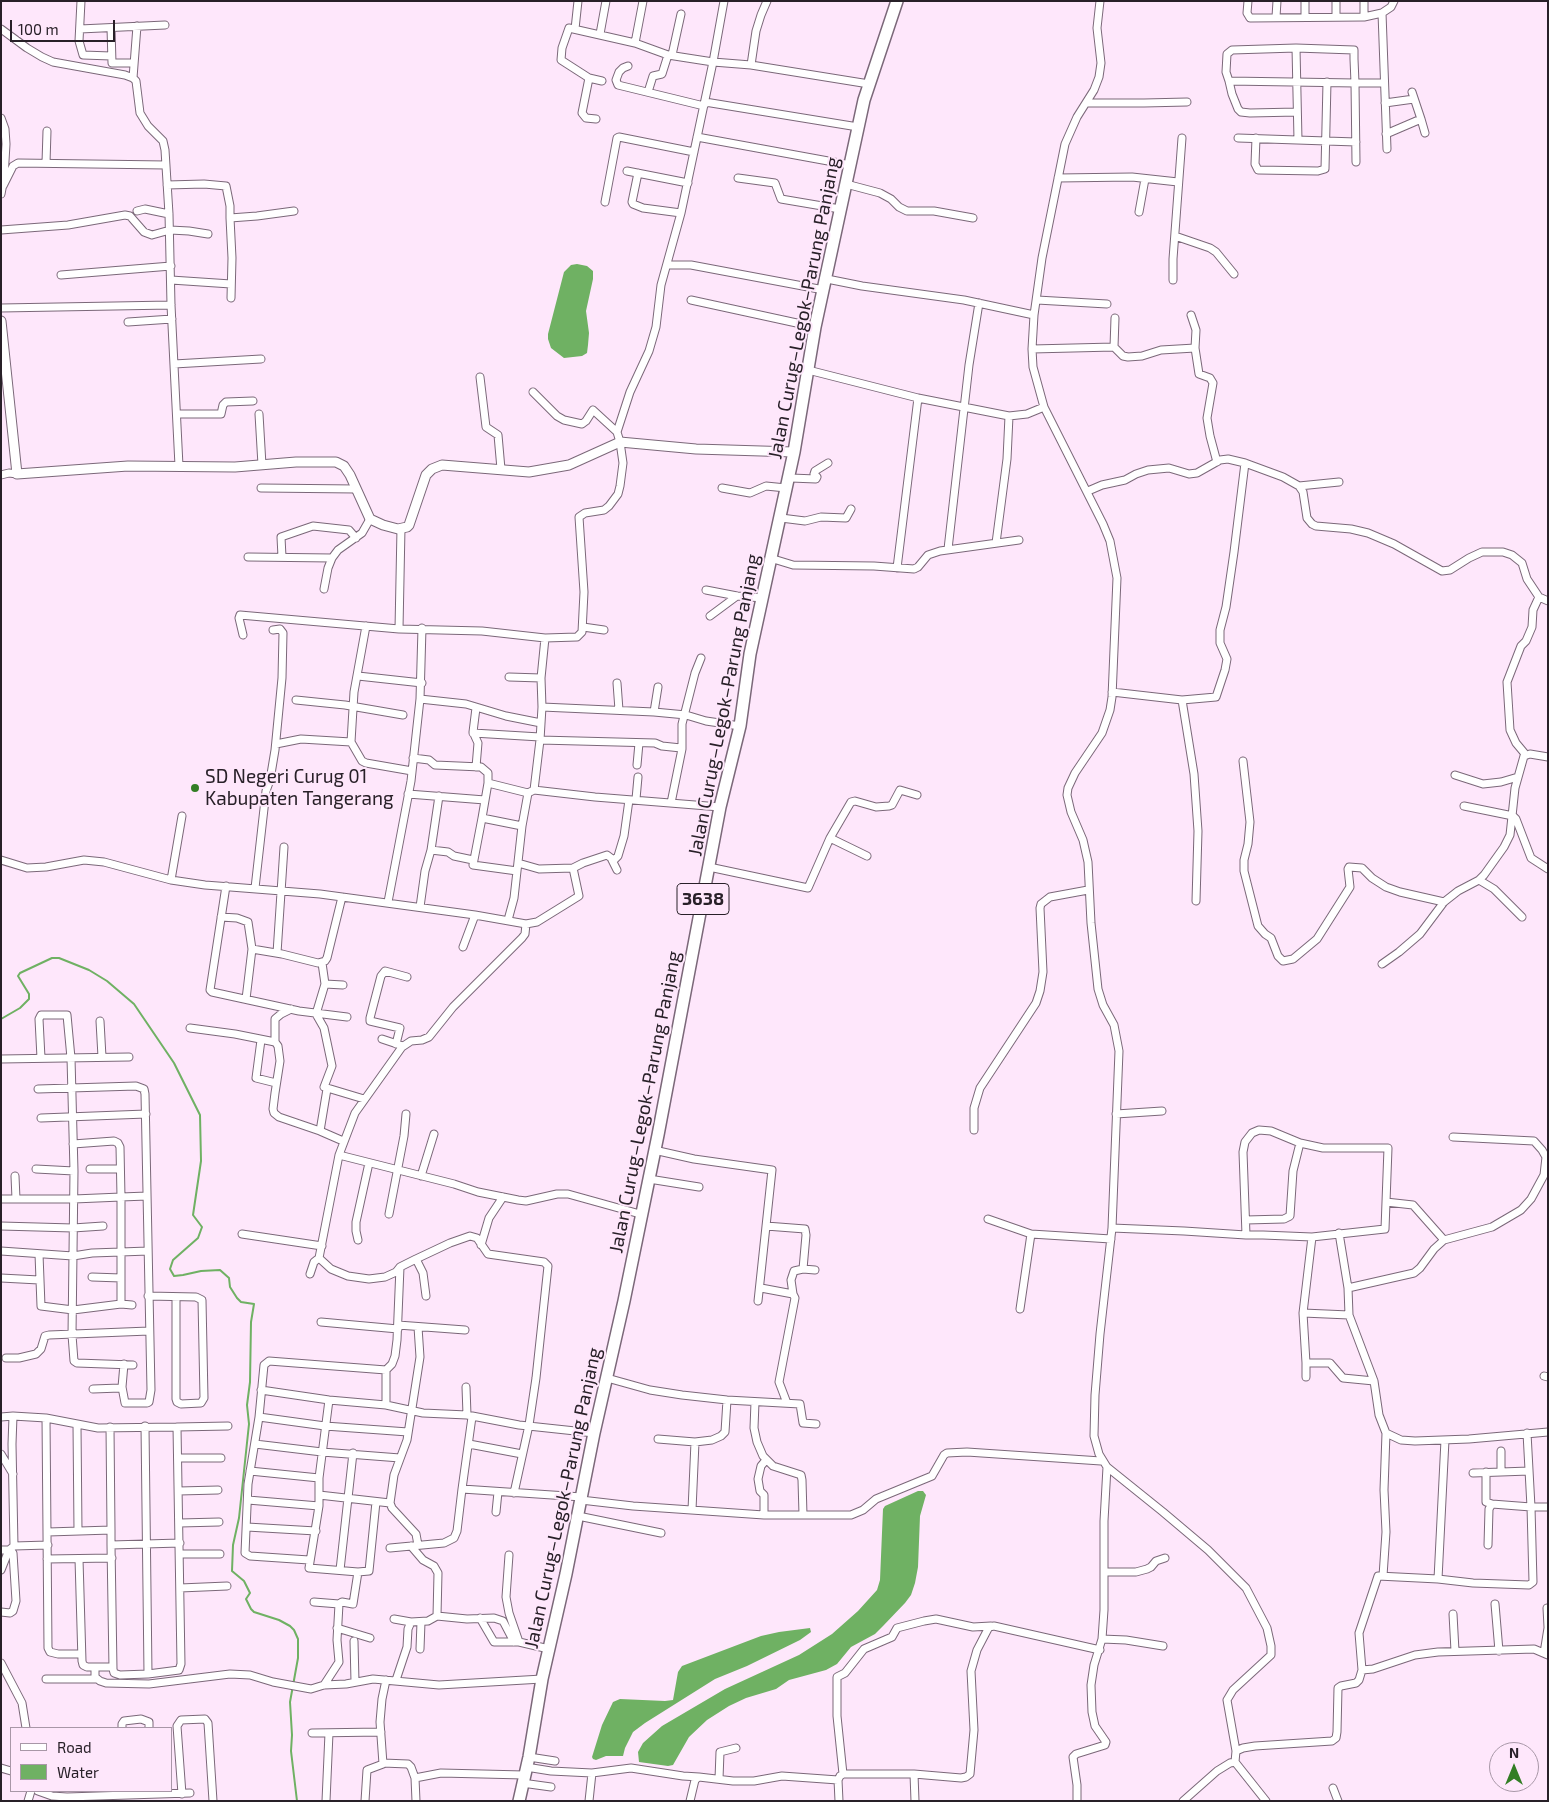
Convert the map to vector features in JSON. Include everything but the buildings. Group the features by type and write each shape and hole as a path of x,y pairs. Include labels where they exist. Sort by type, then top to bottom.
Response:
{"main road":[{"name":"Jalan Curug–Legok–Parung Panjang","path":"519,1801 542,1679 582,1498 654,1150 720,807 740,726 750,654 794,452 815,327 869,84 897,1"}],"street":[{"path":"81,1 80,41 83,55 85,57 112,56"},
{"path":"575,28 578,1"},
{"path":"600,34 606,1"},
{"path":"635,43 644,1"},
{"path":"617,432 630,392 649,351 656,327 661,285 688,183 724,1"},
{"path":"751,65 756,31 767,1"},
{"path":"1100,1 1097,28 1101,63 1099,77 1065,144 1042,258 1034,315 1032,349 1033,367 1044,407 1088,491 1110,541 1117,578 1110,710 1102,733 1075,773 1068,788 1068,802 1086,850 1098,989 1118,1041 1112,1228 1100,1334 1094,1436 1101,1461 1170,1518 1246,1588 1267,1628 1271,1655 1233,1690 1228,1700 1236,1751 1235,1762 1266,1801"},
{"path":"1248,1 1248,14 1250,18 1305,16 1364,17 1382,13 1391,7 1394,1"},
{"path":"1276,1 1276,17"},
{"path":"1305,1 1305,16"},
{"path":"1336,1 1336,17"},
{"path":"1364,1 1364,17"},
{"path":"1382,13 1387,149"},
{"path":"648,92 653,76 662,74 670,55 681,14"},
{"path":"80,28 165,25"},
{"path":"137,26 133,78 136,81 140,113 148,126 163,141 166,165 179,466"},
{"path":"111,28 112,64 134,63"},
{"path":"602,81 589,78 561,60 569,28 635,43 670,55 713,62 751,65 869,84"},
{"path":"1,29 47,60 133,78"},
{"path":"1296,48 1298,140"},
{"path":"1297,112 1241,112 1238,109 1228,81 1226,67 1229,51 1296,48 1352,49 1354,52 1356,162"},
{"path":"628,66 619,72 616,83 618,85 705,104 858,128"},
{"path":"589,78 582,113 586,118 596,119"},
{"path":"1228,81 1384,82"},
{"path":"1256,138 1255,164 1258,170 1323,170 1326,167 1327,82"},
{"path":"1385,104 1413,96 1425,133"},
{"path":"1087,103 1144,104 1187,102"},
{"path":"1,118 5,129 6,144 2,190"},
{"path":"1386,134 1421,119"},
{"path":"46,163 47,131"},
{"path":"697,137 850,165"},
{"path":"605,202 617,138 694,152"},
{"path":"1173,280 1182,138"},
{"path":"1238,138 1356,142"},
{"path":"2,190 15,164 166,165"},
{"path":"627,171 688,183"},
{"path":"638,172 633,204 643,208 681,213"},
{"path":"1058,178 1090,176 1178,182"},
{"path":"738,178 775,183 781,199 840,210"},
{"path":"1139,212 1145,179"},
{"path":"167,185 204,184 226,186 230,218 231,298"},
{"path":"846,184 880,193 907,211 934,211 974,218"},
{"path":"137,211 145,209 169,214"},
{"path":"230,218 294,211"},
{"path":"1,230 68,225 130,216 144,232 152,235 170,230 208,234"},
{"path":"1175,236 1210,248 1216,252 1234,274"},
{"path":"667,265 690,265 825,284 862,286 922,294 1034,315"},
{"path":"61,275 171,266"},
{"path":"171,280 231,284"},
{"path":"691,300 815,327"},
{"path":"1037,300 1107,304"},
{"path":"948,549 970,354 979,304"},
{"path":"1,308 171,305"},
{"path":"1191,315 1196,330 1195,348 1199,374 1210,378 1213,383 1207,418 1217,462"},
{"path":"1114,347 1115,318"},
{"path":"128,322 172,319"},
{"path":"1,321 17,474"},
{"path":"1032,349 1114,347 1123,356 1128,357 1142,356 1161,350 1195,348"},
{"path":"174,364 261,358"},
{"path":"808,370 918,398 1009,416 1027,414 1044,407"},
{"path":"480,376 486,427 498,435 501,469"},
{"path":"243,635 239,618 240,614 366,626 482,631 545,638 577,637 582,632 583,627 584,574 580,517 585,513 604,510 618,494 623,463 620,442 617,432 593,410 582,424 564,420 557,416 533,392"},
{"path":"897,568 918,398"},
{"path":"177,414 221,414 226,402 253,401"},
{"path":"260,414 262,465"},
{"path":"996,543 1007,459 1009,416"},
{"path":"2,474 128,466 235,467 324,462 341,463 350,475 370,519 391,528 401,528 409,525 424,478 432,469 442,466 529,472 557,468 580,461 620,442 696,449 794,452"},
{"path":"1088,491 1126,480 1142,472 1169,468 1193,474 1217,462 1228,459 1245,463 1291,480 1299,486 1303,492 1307,518 1312,524 1368,533 1394,544 1442,571 1450,570 1482,552 1503,552 1512,555 1522,563 1527,578 1539,597 1548,602"},
{"path":"789,474 791,478 816,479 815,471 828,463"},
{"path":"1112,692 1182,700 1216,696 1225,670 1226,658 1220,642 1220,630 1226,607 1245,463"},
{"path":"1299,486 1339,482"},
{"path":"722,488 750,493 766,486 786,488"},
{"path":"261,488 356,490"},
{"path":"780,514 782,518 809,521 821,517 846,518 850,509"},
{"path":"324,589 332,558 338,550 356,538 366,528 370,519"},
{"path":"282,557 282,537 313,526 349,530 356,538"},
{"path":"398,628 401,528"},
{"path":"770,558 793,565 916,568 928,555 948,549 1020,540"},
{"path":"248,557 332,558"},
{"path":"706,590 737,596 763,598"},
{"path":"710,616 737,596"},
{"path":"1539,597 1533,610 1532,627 1522,646 1508,682 1510,730 1516,743 1526,755 1548,757"},
{"path":"366,626 354,692 350,742 362,761 366,763 412,771"},
{"path":"583,627 604,630"},
{"path":"388,902 412,771 422,683 422,628"},
{"path":"255,888 266,791 272,773 276,744 282,678 283,634 280,629 273,630"},
{"path":"508,920 514,898 522,826 531,792 540,739 541,678 545,638"},
{"path":"671,804 682,748 682,724 686,715 695,673 701,658"},
{"path":"358,676 422,683"},
{"path":"509,677 541,678"},
{"path":"617,683 620,710"},
{"path":"654,712 658,687"},
{"path":"420,699 466,704 541,724"},
{"path":"296,700 403,715"},
{"path":"1182,700 1194,774 1198,831 1196,901"},
{"path":"542,707 686,715 706,721 740,726"},
{"path":"476,708 473,733 478,743 476,766"},
{"path":"473,733 582,742 590,740 655,742 662,746 682,748"},
{"path":"276,744 302,739 350,742"},
{"path":"637,765 639,743"},
{"path":"1382,964 1420,934 1444,902 1458,890 1479,880 1494,861 1508,840 1513,816 1515,788 1523,759 1526,755"},
{"path":"413,758 429,760 435,765 476,766 486,770 488,783 473,865 539,869 573,868 602,856 609,856 617,870"},
{"path":"1243,760 1250,822 1244,871 1258,926 1271,938 1278,956 1283,961 1293,959 1317,939 1350,886 1348,869 1350,867 1362,868 1372,878 1386,887 1444,902"},
{"path":"1455,775 1483,784 1501,782 1518,777"},
{"path":"613,861 618,856 622,843 638,777"},
{"path":"488,783 531,792 720,807"},
{"path":"709,867 808,888 830,838 851,802 855,801 876,807 889,806 892,805 900,790 917,795"},
{"path":"408,794 485,800"},
{"path":"420,907 439,796"},
{"path":"1464,806 1513,816 1516,819 1531,858 1548,869"},
{"path":"171,880 182,816"},
{"path":"482,818 522,826"},
{"path":"830,838 867,856"},
{"path":"277,953 284,847"},
{"path":"430,850 448,852 454,856 473,860"},
{"path":"1,860 27,868 46,867 84,860 104,862 171,880 205,885 255,888 388,902 526,924 537,922 579,896 573,868"},
{"path":"1479,880 1494,889 1522,917"},
{"path":"226,886 210,990 214,993 316,1014 346,1017"},
{"path":"974,1130 974,1108 980,1088 1036,1003 1040,992 1043,972 1041,904 1050,898 1088,890"},
{"path":"322,963 327,958 342,898"},
{"path":"463,947 475,915"},
{"path":"221,917 237,918 248,922 252,949 246,999"},
{"path":"382,1039 399,1045 422,1040 428,1036 453,1007 522,938 525,934 526,924"},
{"path":"252,949 322,963"},
{"path":"320,1131 326,1089 324,1086 332,1066 332,1060 326,1045 324,1028 316,1014 325,984 322,963"},
{"path":"310,1274 314,1262 319,1258 322,1246 343,1141 355,1113 399,1045 400,1028 370,1021 381,976 384,971 407,977"},
{"path":"325,984 343,985"},
{"path":"291,1009 275,1019 275,1042 280,1054 274,1113 279,1117 343,1141"},
{"path":"41,1058 39,1019 43,1014 68,1015 74,1171 72,1228 74,1256 72,1335 74,1361 77,1363 133,1365"},
{"path":"100,1021 102,1057"},
{"path":"190,1028 275,1042"},
{"path":"261,1040 256,1078 276,1083"},
{"path":"1,1058 129,1057"},
{"path":"38,1089 141,1087 145,1094 151,1390 149,1402 125,1403 122,1387 124,1364"},
{"path":"326,1089 364,1099"},
{"path":"1116,1114 1162,1111"},
{"path":"41,1118 146,1114"},
{"path":"389,1214 404,1136 406,1114"},
{"path":"1112,1228 1246,1235 1312,1237 1385,1230 1388,1148 1324,1148 1300,1143 1272,1131 1258,1130 1252,1133 1248,1137 1243,1152 1246,1235"},
{"path":"422,1176 434,1134"},
{"path":"1348,1288 1414,1273 1420,1268 1434,1248 1444,1240 1492,1227 1521,1210 1540,1186 1546,1167 1546,1157 1532,1140 1453,1136"},
{"path":"73,1144 116,1141 120,1147 121,1304"},
{"path":"1246,1220 1284,1220 1290,1216 1293,1171 1300,1143"},
{"path":"654,1150 694,1159 772,1170 761,1288 758,1301"},
{"path":"339,1155 503,1197 526,1201 557,1194 568,1194 640,1214"},
{"path":"358,1240 356,1222 369,1163"},
{"path":"90,1168 120,1169"},
{"path":"36,1169 74,1171"},
{"path":"15,1176 16,1198"},
{"path":"648,1179 699,1187"},
{"path":"1,1198 74,1200 147,1196"},
{"path":"481,1245 489,1218 503,1197"},
{"path":"1386,1202 1414,1206 1444,1240"},
{"path":"988,1219 1031,1234 1111,1239"},
{"path":"1,1226 72,1228 103,1226"},
{"path":"766,1226 805,1230 803,1268"},
{"path":"1339,1233 1348,1288 1350,1315 1374,1381 1379,1415 1386,1433 1384,1490 1386,1532 1383,1576"},
{"path":"242,1234 322,1246"},
{"path":"1020,1309 1031,1234"},
{"path":"319,1258 331,1270 369,1280 385,1277 396,1272 400,1267 465,1237 476,1238 488,1254 544,1262 548,1266 529,1425 514,1493"},
{"path":"1306,1377 1303,1313 1312,1237"},
{"path":"1,1252 74,1256 148,1251"},
{"path":"39,1254 40,1306 74,1310 121,1304 132,1305"},
{"path":"416,1259 423,1274 426,1296"},
{"path":"386,1405 386,1370 395,1356 398,1327 400,1267"},
{"path":"787,1403 779,1382 795,1298 792,1284 793,1273 796,1269 803,1268 815,1270"},
{"path":"92,1277 121,1278"},
{"path":"1,1278 39,1280"},
{"path":"761,1288 793,1294"},
{"path":"148,1296 198,1297 203,1302 204,1398 201,1403 181,1404 176,1399 176,1297"},
{"path":"1303,1313 1350,1315"},
{"path":"321,1322 465,1330"},
{"path":"418,1327 420,1357 412,1411 406,1445 394,1475 390,1503 398,1516 416,1534 414,1545 423,1560 434,1566 438,1573 438,1616"},
{"path":"6,1358 19,1358 36,1354 41,1349 45,1336 49,1335 149,1331"},
{"path":"309,1560 248,1556 245,1550 250,1471 259,1417 264,1365 269,1360 386,1370"},
{"path":"1306,1362 1330,1363 1343,1378 1374,1381"},
{"path":"607,1378 661,1392 727,1400 800,1404 803,1423 816,1424"},
{"path":"390,1548 444,1542 454,1538 457,1532 469,1444 466,1386"},
{"path":"93,1389 122,1387"},
{"path":"261,1390 594,1433"},
{"path":"329,1400 319,1478 320,1494 316,1531 308,1567 311,1569 358,1572 370,1570 376,1502"},
{"path":"658,1439 695,1442 712,1440 723,1435 725,1432 727,1400"},
{"path":"755,1402 755,1435 761,1453 773,1466 801,1475 803,1515"},
{"path":"1,1612 10,1613 13,1611 16,1601 12,1548 13,1416"},
{"path":"1,1417 46,1418 98,1428 228,1426"},
{"path":"259,1417 325,1426 408,1432"},
{"path":"46,1418 48,1648 50,1652 58,1654 81,1654"},
{"path":"77,1424 78,1531"},
{"path":"145,1426 148,1674"},
{"path":"110,1427 112,1667 114,1673 117,1674 148,1674 181,1668 177,1427"},
{"path":"1386,1433 1401,1440 1415,1441 1548,1432"},
{"path":"1236,1751 1255,1746 1332,1741 1336,1736 1338,1688 1356,1683 1362,1670 1359,1633 1378,1576 1523,1586 1532,1584 1531,1508 1527,1433"},
{"path":"1438,1579 1445,1440"},
{"path":"692,1510 695,1442"},
{"path":"255,1444 322,1452 400,1458"},
{"path":"469,1444 522,1454"},
{"path":"1501,1451 1501,1472"},
{"path":"462,1489 582,1498 633,1506 764,1515 856,1514 876,1499 932,1476 947,1453 968,1452 1101,1461"},
{"path":"340,1570 353,1453"},
{"path":"1,1454 13,1474"},
{"path":"178,1458 221,1458"},
{"path":"764,1515 764,1495 760,1491 758,1479 766,1460"},
{"path":"1077,1801 1073,1758 1076,1754 1105,1745 1106,1742 1095,1726 1092,1712 1091,1685 1094,1665 1102,1639 1107,1467"},
{"path":"250,1471 319,1478"},
{"path":"1473,1473 1529,1471"},
{"path":"1486,1472 1486,1502 1531,1508 1548,1508"},
{"path":"179,1491 218,1490"},
{"path":"496,1512 498,1492"},
{"path":"320,1494 390,1503"},
{"path":"248,1500 319,1506"},
{"path":"1488,1545 1489,1509 1492,1504"},
{"path":"578,1516 661,1533"},
{"path":"180,1523 219,1522"},
{"path":"247,1527 316,1531"},
{"path":"48,1532 111,1530"},
{"path":"111,1545 180,1544"},
{"path":"1,1550 48,1545"},
{"path":"1,1570 12,1548"},
{"path":"180,1554 220,1554"},
{"path":"508,1555 506,1597 517,1642"},
{"path":"48,1559 112,1558"},
{"path":"1104,1572 1147,1570 1156,1561 1165,1558"},
{"path":"80,1559 81,1654 83,1665 86,1667 112,1667"},
{"path":"314,1602 353,1604 358,1572"},
{"path":"180,1588 227,1586"},
{"path":"324,1685 339,1662 337,1628 339,1604"},
{"path":"1494,1604 1499,1651"},
{"path":"1362,1670 1373,1669 1414,1655 1438,1652 1534,1649 1546,1654 1547,1608"},
{"path":"1453,1614 1456,1651"},
{"path":"394,1619 421,1622 438,1616 467,1619 499,1619 517,1642"},
{"path":"480,1618 494,1642 517,1642 549,1649"},
{"path":"839,1801 837,1677 845,1673 864,1650 892,1637 897,1628 917,1622 936,1620 973,1627 991,1626 1100,1650"},
{"path":"396,1680 407,1647 408,1629 411,1622"},
{"path":"420,1649 421,1622"},
{"path":"415,1778 441,1773 552,1770 592,1773 631,1768 699,1777 754,1781 782,1776 840,1777 914,1774 966,1777 970,1774 974,1730 971,1671 977,1650 988,1628 991,1626"},
{"path":"337,1628 370,1638"},
{"path":"1102,1639 1126,1640 1163,1646"},
{"path":"354,1641 355,1682"},
{"path":"1,1663 22,1703 26,1727"},
{"path":"95,1667 97,1679"},
{"path":"46,1679 97,1679 106,1682 149,1684 230,1674 250,1675 311,1689 324,1685 373,1679 449,1685 542,1679"},
{"path":"383,1763 381,1732 382,1699 386,1680"},
{"path":"122,1727 124,1721 134,1719 149,1722 150,1727"},
{"path":"41,1792 52,1796 126,1795 153,1792 186,1793 178,1726 181,1720 205,1719 208,1723 214,1801"},
{"path":"312,1733 381,1732"},
{"path":"326,1801 329,1733"},
{"path":"719,1779 720,1752 736,1748"},
{"path":"525,1770 555,1761"},
{"path":"1183,1801 1221,1768 1230,1762 1235,1762"},
{"path":"365,1801 367,1769 382,1765 383,1763 408,1764 411,1767 415,1778 416,1801"},
{"path":"525,1770 551,1786"},
{"path":"589,1801 592,1773"},
{"path":"914,1774 915,1801"},
{"path":"690,1801 695,1780 699,1777"},
{"path":"1333,1788 1335,1800"}],"water":[{"path":"571,265 587,266 593,271 586,311 589,333 587,353 582,356 564,358 551,348 548,334 564,272"},
{"path":"918,1491 923,1491 926,1495 920,1516 918,1567 915,1583 911,1595 905,1603 875,1634 851,1647 837,1664 826,1670 789,1680 776,1689 746,1698 707,1720 689,1737 673,1765 639,1762 638,1752 643,1743 662,1726 725,1689 799,1655 832,1634 858,1611 877,1590 880,1580 883,1509 885,1506"},
{"path":"810,1628 811,1632 800,1640 747,1666 715,1679 645,1723 633,1732 623,1756 606,1756 596,1760 593,1759 602,1725 613,1702 620,1699 673,1700 678,1672 682,1666 761,1636"}],"waterway":[{"path":"1,1019 20,1008 29,999 29,994 18,976 20,973 52,958 59,958 89,970 107,981 134,1004 174,1063 200,1115 201,1161 193,1215 202,1227 198,1238 173,1260 170,1269 174,1276 220,1270 229,1278 230,1287 237,1298 241,1302 254,1304 251,1322 250,1382 247,1405 249,1424 239,1518 233,1545 232,1571 244,1581 250,1593 246,1599 251,1609 254,1612 279,1620 290,1626 298,1639 298,1658 290,1702 291,1751 297,1801"}],"place":[{"name":"SD Negeri Curug 01 Kabupaten Tangerang","path":"195,788"}]}
